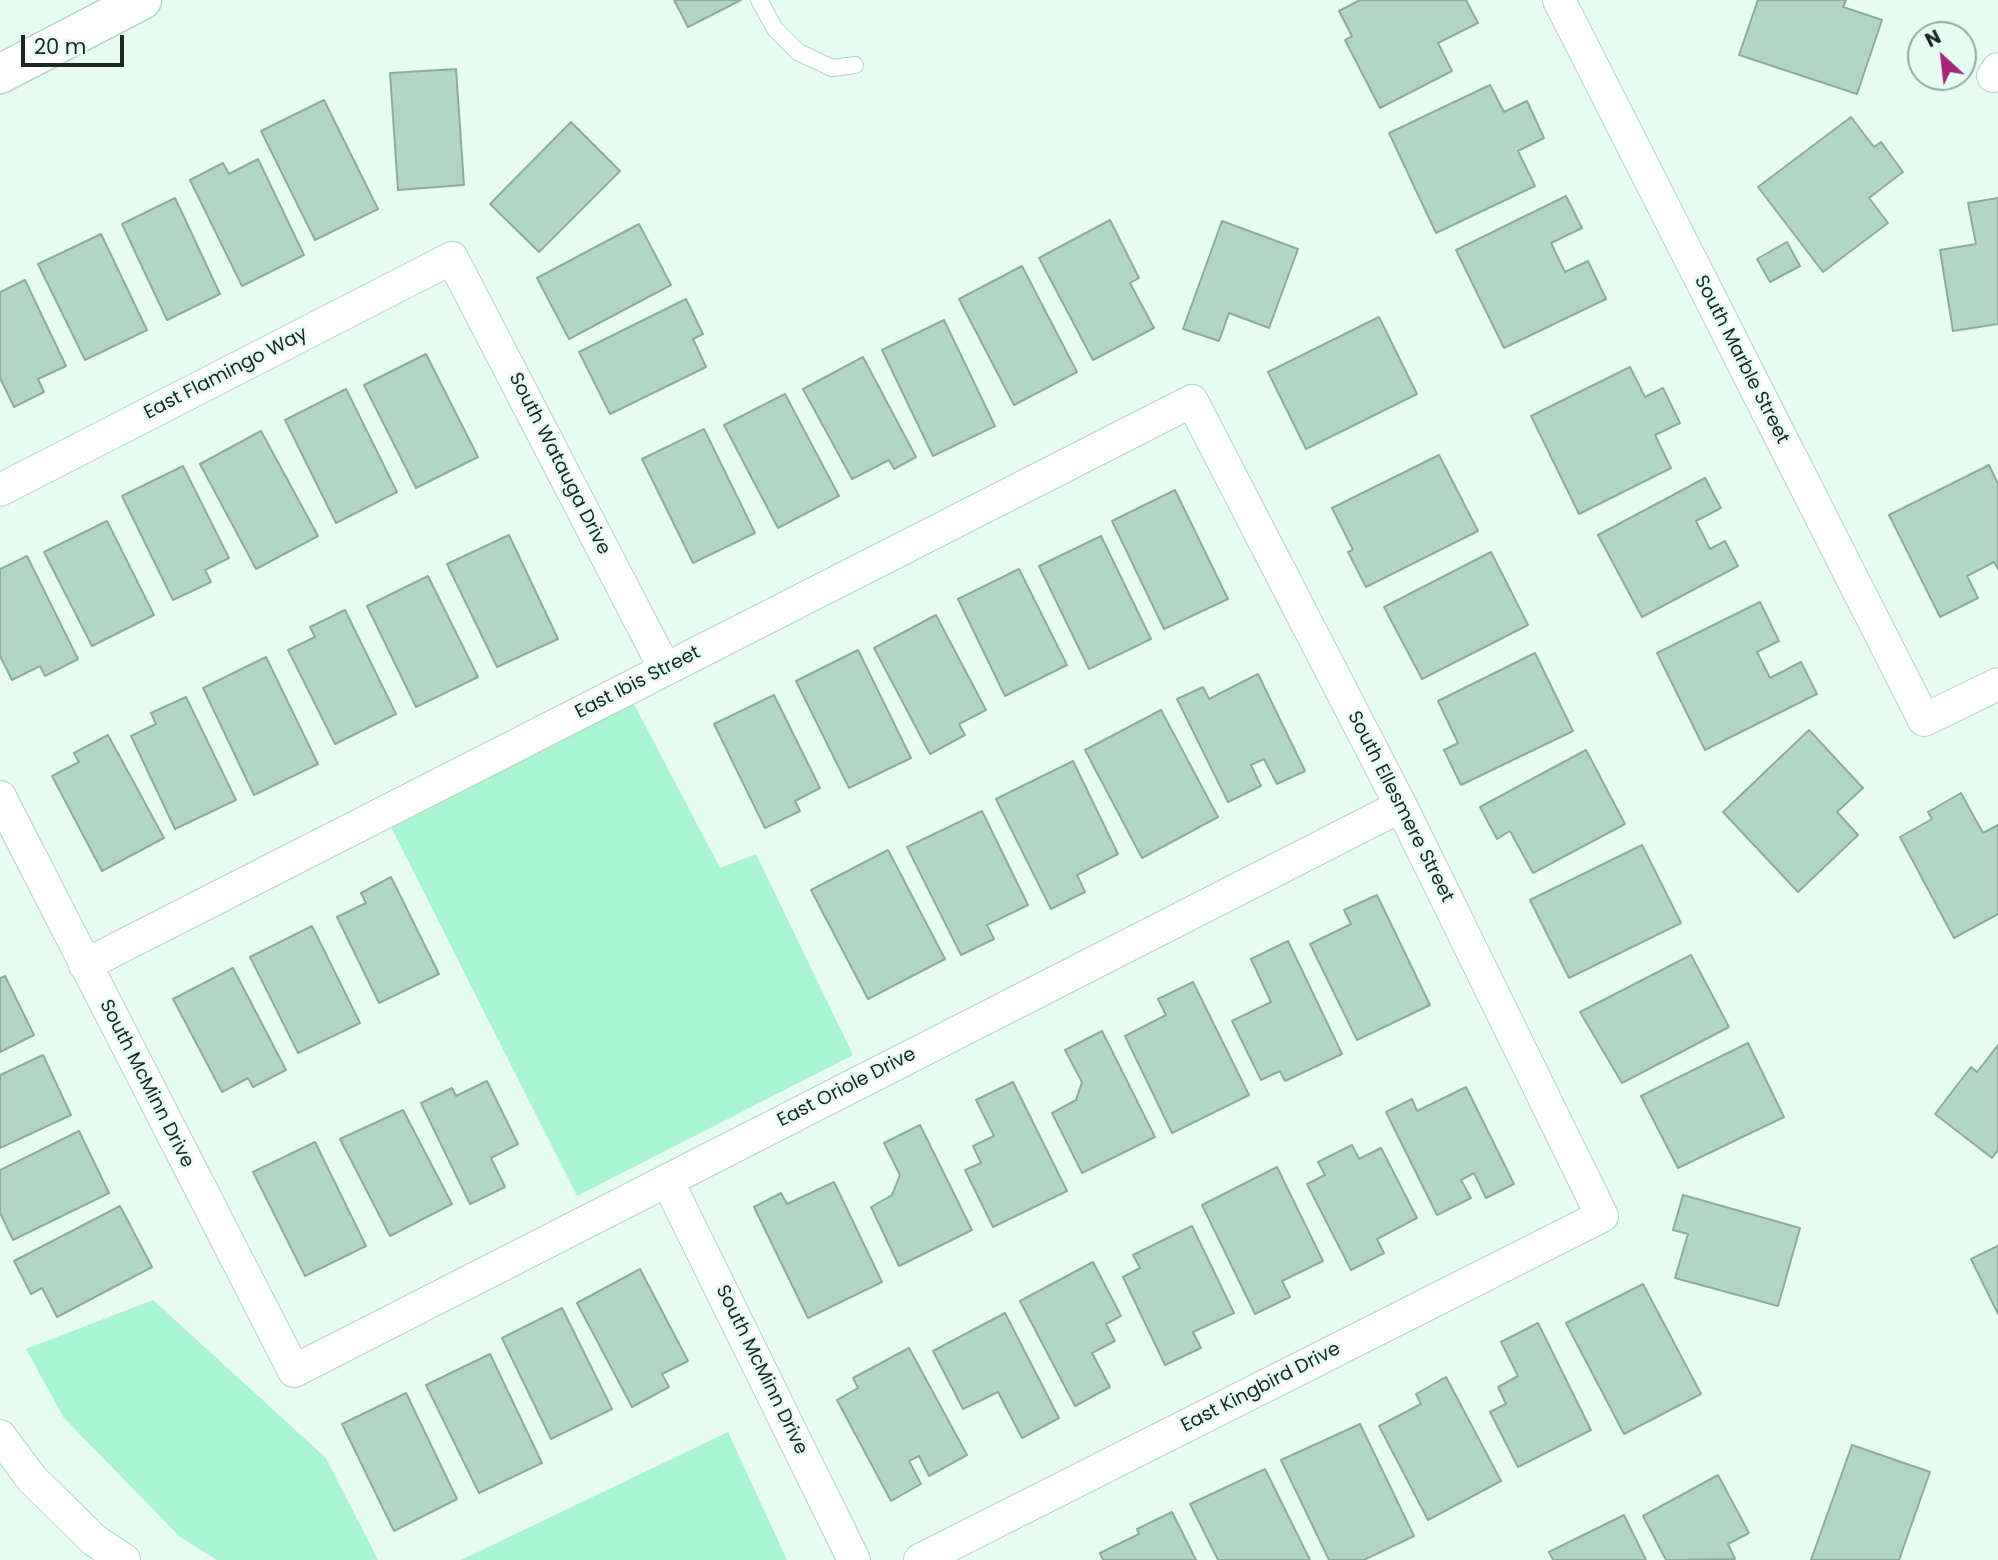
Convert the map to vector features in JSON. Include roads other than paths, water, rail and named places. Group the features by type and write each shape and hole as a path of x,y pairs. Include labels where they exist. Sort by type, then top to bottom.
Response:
{"main road":[{"path":"0,74 142,0"}],"street":[{"name":"South Marble Street","path":"1559,0 1924,720 1998,684"},
{"name":"East Flamingo Way","path":"0,490 452,258"},
{"name":"South Watauga Drive","path":"452,258 665,669"},
{"name":"East Ibis Street","path":"85,965 1192,401"},
{"name":"South Ellesmere Street","path":"1192,401 1401,806 1602,1216"},
{"name":"South McMinn Drive","path":"0,797 294,1371"},
{"name":"East Oriole Drive","path":"294,1371 1401,806"},
{"name":"South McMinn Drive","path":"667,1180 854,1560"},
{"name":"East Kingbird Drive","path":"920,1560 1602,1216"},
{"path":"0,1436 41,1488 94,1540 124,1560"}],"lane":[{"path":"759,0 775,29 798,52 832,68 855,65"}]}
